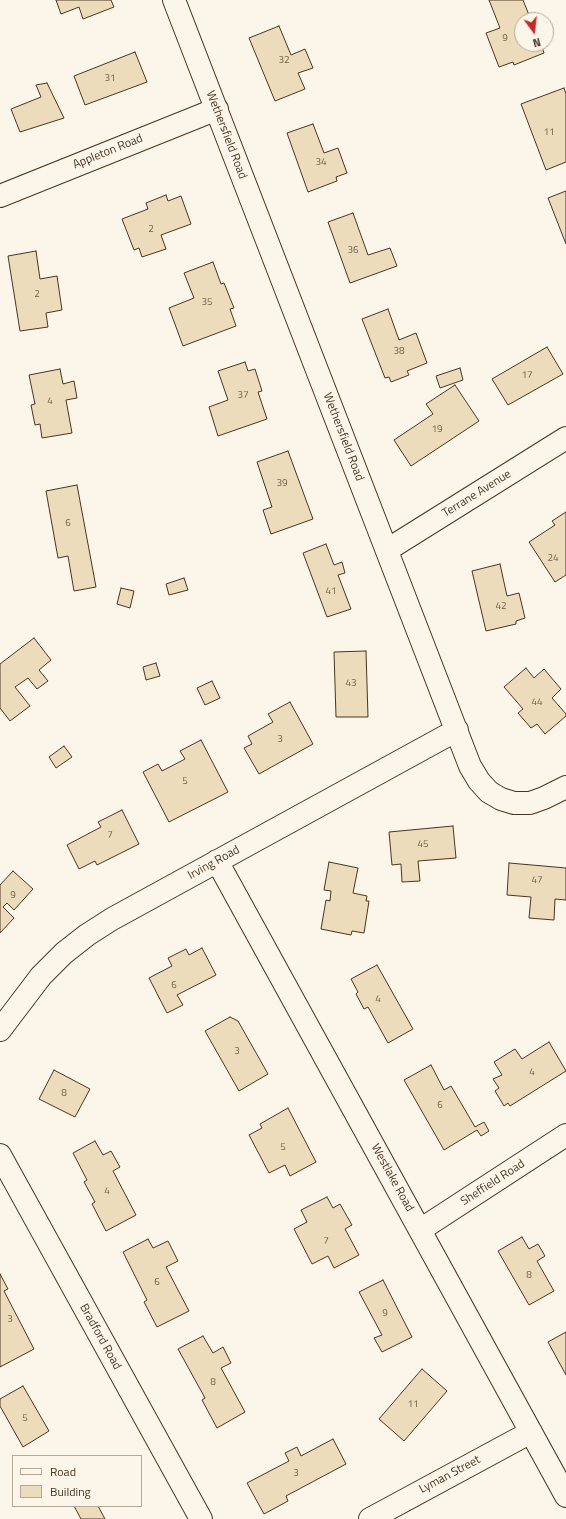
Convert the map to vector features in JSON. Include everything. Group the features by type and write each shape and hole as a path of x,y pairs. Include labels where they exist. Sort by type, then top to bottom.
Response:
{"street":[{"name":"Wethersfield Road","path":"174,0 470,766 479,781 489,792 501,799 514,803 530,803 566,787"},
{"name":"Appleton Road","path":"0,196 217,109"},
{"name":"Terrane Avenue","path":"387,550 566,438"},
{"name":"Irving Road","path":"0,1030 41,976 64,953 112,919 457,730"},
{"name":"Westlake Road","path":"218,861 531,1432 564,1486"},
{"name":"Sheffield Road","path":"420,1230 566,1135"},
{"name":"Bradford Road","path":"0,1155 201,1519"},
{"name":"Lyman Street","path":"370,1519 531,1432"}],"building":[{"path":"56,0 111,0 114,7 83,19 79,7 61,14"},
{"path":"489,0 523,0 528,12 514,12 514,52 544,53 514,65 513,62 499,67 486,33 500,28"},
{"path":"279,26 291,55 305,49 313,68 298,73 305,89 275,101 249,38"},
{"path":"135,52 147,82 85,105 74,76"},
{"path":"47,83 64,118 20,132 11,109 41,97 36,85"},
{"path":"564,88 566,94 566,162 546,170 521,104"},
{"path":"313,124 324,153 338,148 347,173 336,177 337,181 308,192 287,133"},
{"path":"566,191 566,244 548,198"},
{"path":"166,195 168,201 181,196 191,224 161,235 166,249 142,257 139,248 134,250 122,219 148,209 146,203"},
{"path":"353,213 368,255 390,248 397,266 350,283 328,222"},
{"path":"36,251 40,279 57,276 62,310 46,313 48,327 20,331 8,256"},
{"path":"213,262 221,284 224,283 234,308 230,309 236,326 183,346 169,308 194,298 184,273"},
{"path":"388,309 399,340 416,333 427,363 407,371 409,375 391,382 389,377 385,378 362,319"},
{"path":"547,347 563,374 508,405 492,379"},
{"path":"245,362 248,371 255,369 262,391 258,392 267,419 218,436 209,407 228,400 218,371"},
{"path":"460,368 463,380 440,388 436,376"},
{"path":"60,369 63,384 74,381 77,398 66,400 72,433 42,438 40,424 35,425 31,405 35,404 29,375"},
{"path":"455,385 479,421 411,466 394,440 433,414 426,404"},
{"path":"288,451 313,519 271,534 263,510 272,507 257,462"},
{"path":"77,485 96,587 74,591 68,556 58,558 46,491"},
{"path":"566,512 566,575 555,582 529,542 555,525 552,521"},
{"path":"326,544 334,565 342,562 345,573 338,575 351,609 327,617 303,553"},
{"path":"500,564 507,596 519,593 525,618 516,621 516,624 486,631 472,571"},
{"path":"184,578 188,590 169,595 166,584"},
{"path":"121,588 134,591 130,608 117,604"},
{"path":"34,638 51,660 39,670 48,681 37,689 28,678 15,687 30,706 10,721 0,708 0,664"},
{"path":"366,651 368,717 336,717 334,652"},
{"path":"156,663 160,676 146,680 143,667"},
{"path":"526,668 534,678 544,669 561,689 552,698 566,714 566,716 545,734 537,724 531,728 518,713 523,709 504,687"},
{"path":"212,681 220,698 205,705 197,688"},
{"path":"290,702 313,744 259,774 244,748 252,744 248,736 273,722 268,714"},
{"path":"201,740 228,792 169,822 143,772 158,764 162,771 185,759 180,751"},
{"path":"64,746 72,757 56,768 49,757"},
{"path":"122,810 139,844 97,865 95,861 79,869 67,845 101,827 98,822"},
{"path":"453,826 456,858 418,861 420,881 402,882 401,864 392,865 389,832"},
{"path":"329,862 358,868 353,893 367,896 366,901 369,901 364,933 352,931 351,935 321,929 326,900 330,901 331,891 324,890"},
{"path":"509,863 566,868 566,900 555,899 554,920 529,918 531,897 507,895"},
{"path":"13,871 33,889 14,910 7,903 3,907 14,918 0,933 0,885"},
{"path":"202,948 216,975 177,995 183,1005 167,1013 149,978 172,966 168,958 186,949 189,955"},
{"path":"377,965 413,1029 388,1043 368,1007 364,1009 356,994 358,992 351,979"},
{"path":"230,1017 238,1021 268,1074 239,1091 205,1031"},
{"path":"549,1042 566,1071 510,1106 508,1103 504,1106 495,1091 499,1088 493,1079 502,1075 494,1062 515,1049 522,1059"},
{"path":"431,1065 444,1090 451,1086 475,1127 484,1122 489,1131 481,1136 477,1130 444,1150 404,1080"},
{"path":"54,1070 90,1089 75,1117 39,1099"},
{"path":"288,1108 316,1162 290,1176 285,1165 269,1173 249,1135 262,1128 260,1124"},
{"path":"95,1141 103,1155 111,1151 120,1167 113,1171 136,1215 106,1231 92,1204 95,1202 84,1182 87,1180 73,1153"},
{"path":"327,1197 333,1208 340,1204 352,1225 345,1229 359,1255 334,1268 328,1256 312,1264 294,1229 307,1222 301,1210"},
{"path":"522,1237 529,1249 538,1244 545,1256 537,1261 554,1291 529,1305 498,1251"},
{"path":"148,1239 153,1248 168,1241 178,1261 166,1267 189,1311 157,1327 144,1302 147,1300 123,1252"},
{"path":"0,1274 8,1289 4,1291 34,1349 0,1367"},
{"path":"383,1280 412,1337 382,1352 374,1338 382,1335 359,1292"},
{"path":"566,1332 566,1375 548,1342"},
{"path":"203,1336 213,1353 223,1347 231,1363 221,1368 245,1412 217,1428 202,1400 205,1398 178,1349"},
{"path":"422,1369 447,1391 404,1441 379,1419"},
{"path":"23,1386 49,1431 23,1447 0,1406 0,1399"},
{"path":"333,1439 346,1464 286,1496 288,1501 264,1514 247,1483 289,1461 285,1453 297,1447 301,1456"},
{"path":"75,1507 99,1507 105,1519 81,1519"}]}
